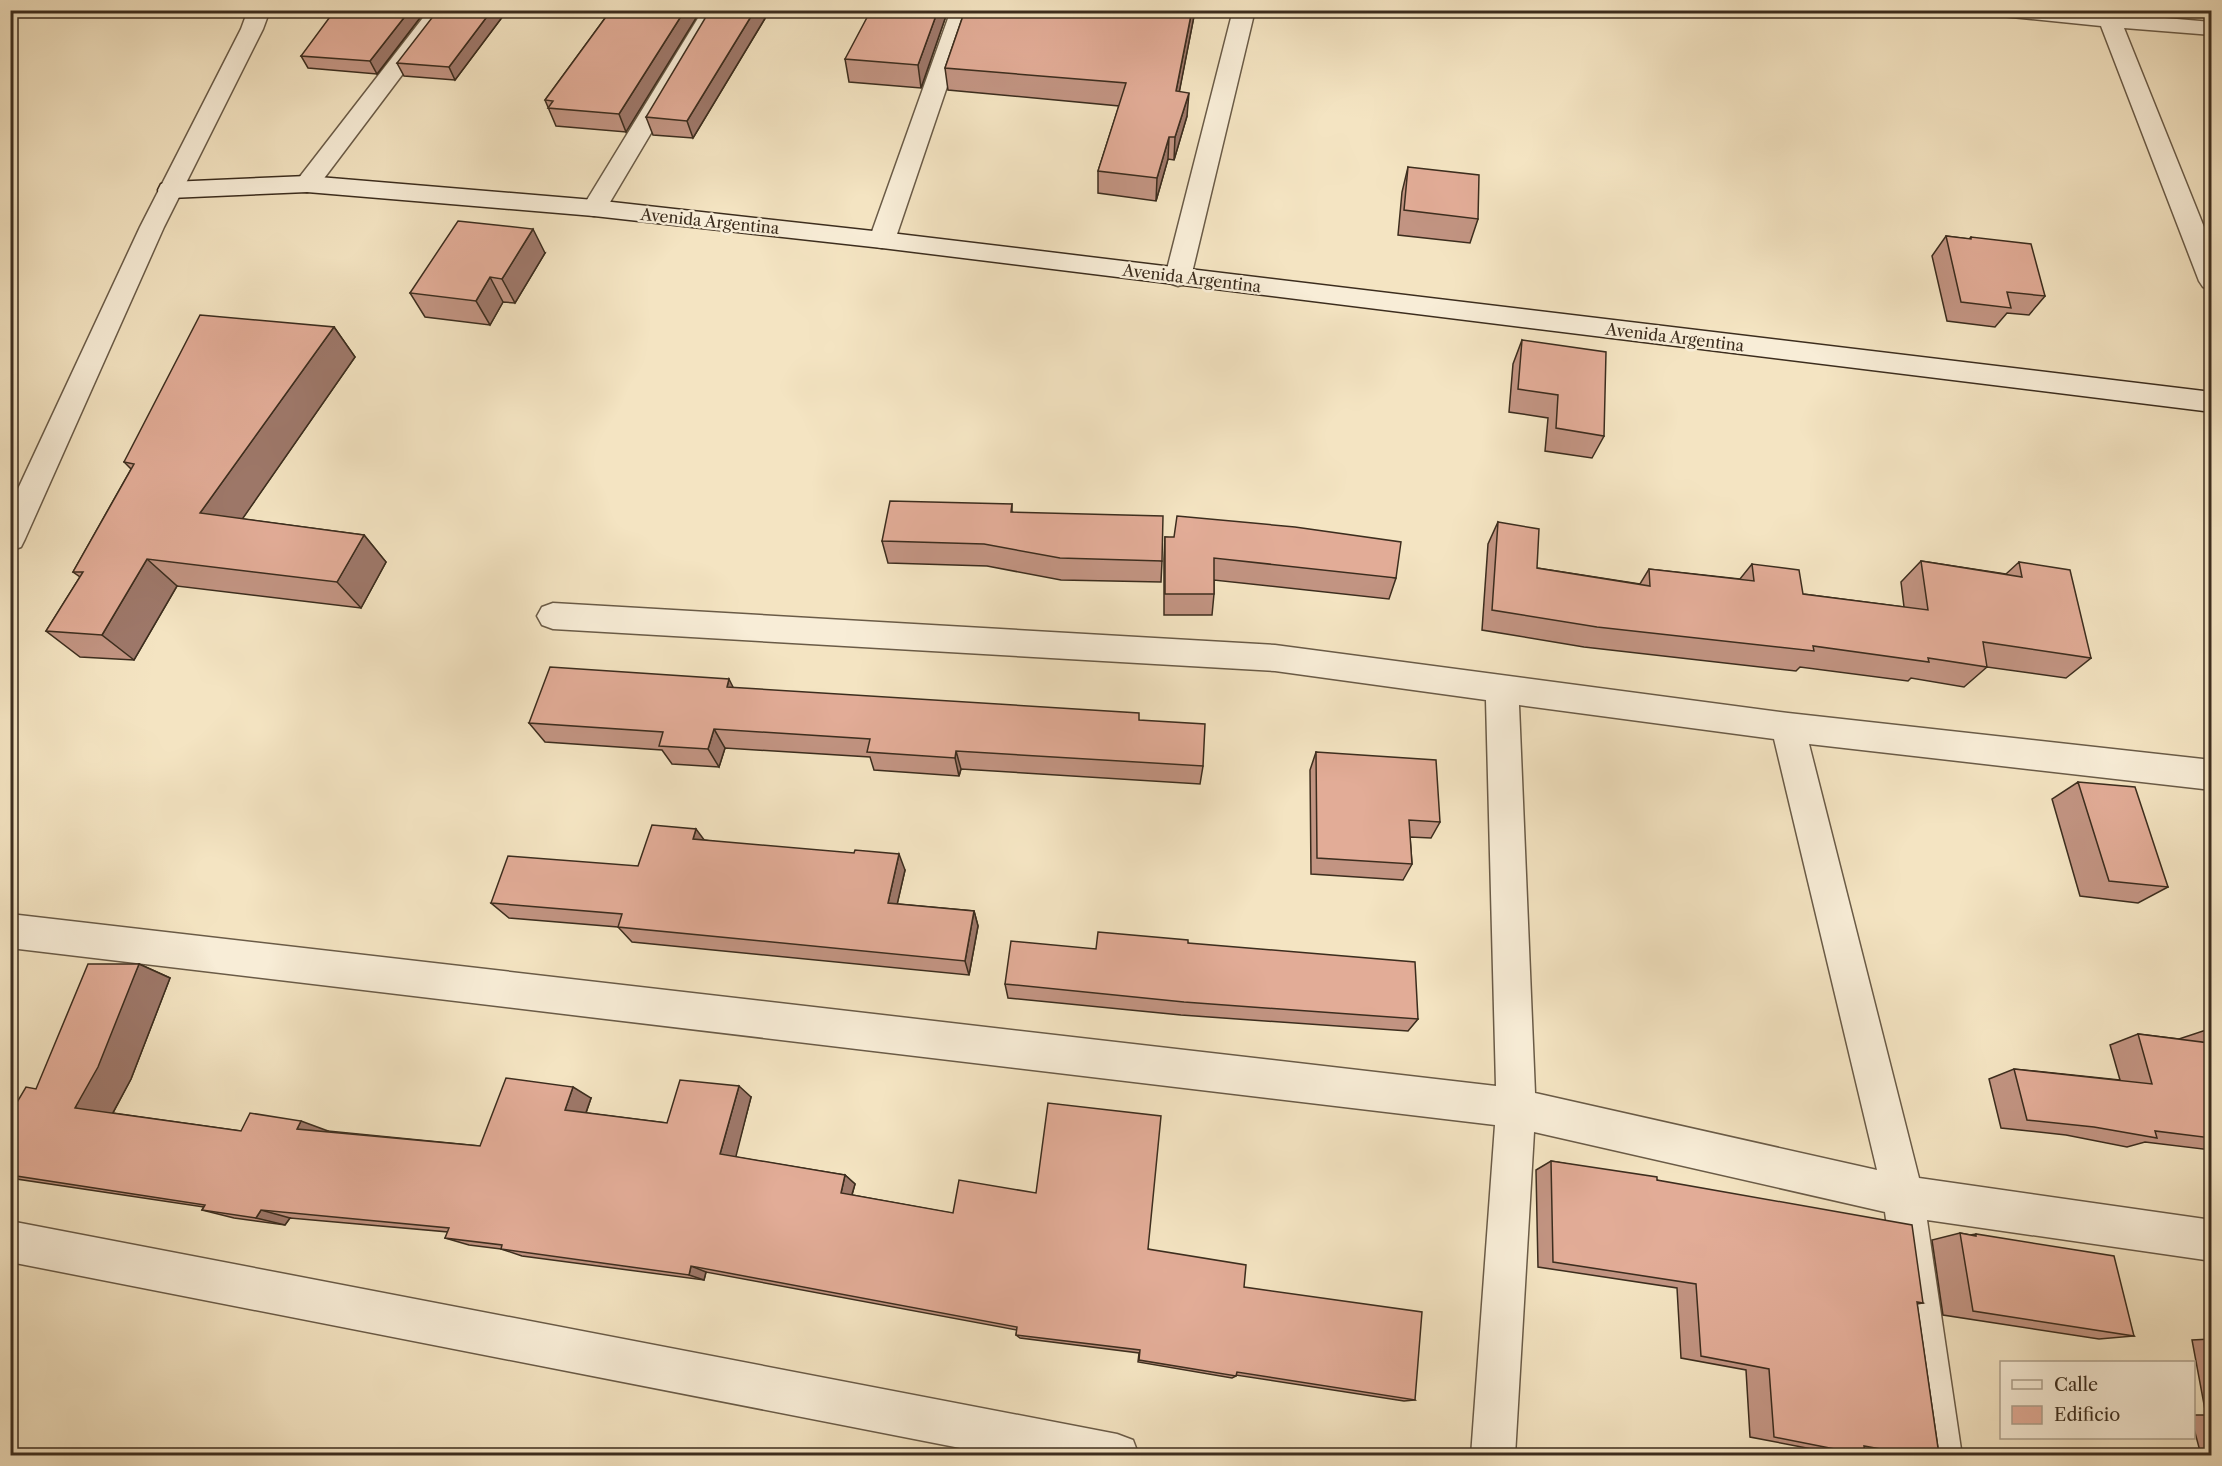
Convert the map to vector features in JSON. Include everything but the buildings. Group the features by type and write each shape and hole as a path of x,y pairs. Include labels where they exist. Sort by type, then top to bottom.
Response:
{"street":[{"path":"10,539 170,190 252,29 259,10"},
{"path":"307,184 441,10"},
{"path":"594,208 714,10"},
{"path":"882,240 962,10"},
{"path":"1178,277 1244,10"},
{"path":"2001,10 2108,16 2211,29"},
{"path":"2108,16 2211,281"},
{"name":"Avenida Argentina","path":"170,190 307,184 594,208 882,240 2211,402"},
{"path":"553,616 1275,658 1788,727 2211,775"},
{"path":"1493,1455 1516,1108 1502,688"},
{"path":"1788,727 1903,1196 1940,1455"},
{"path":"10,931 1516,1108 1903,1196 2211,1241"},
{"path":"10,1241 1110,1455"}]}
